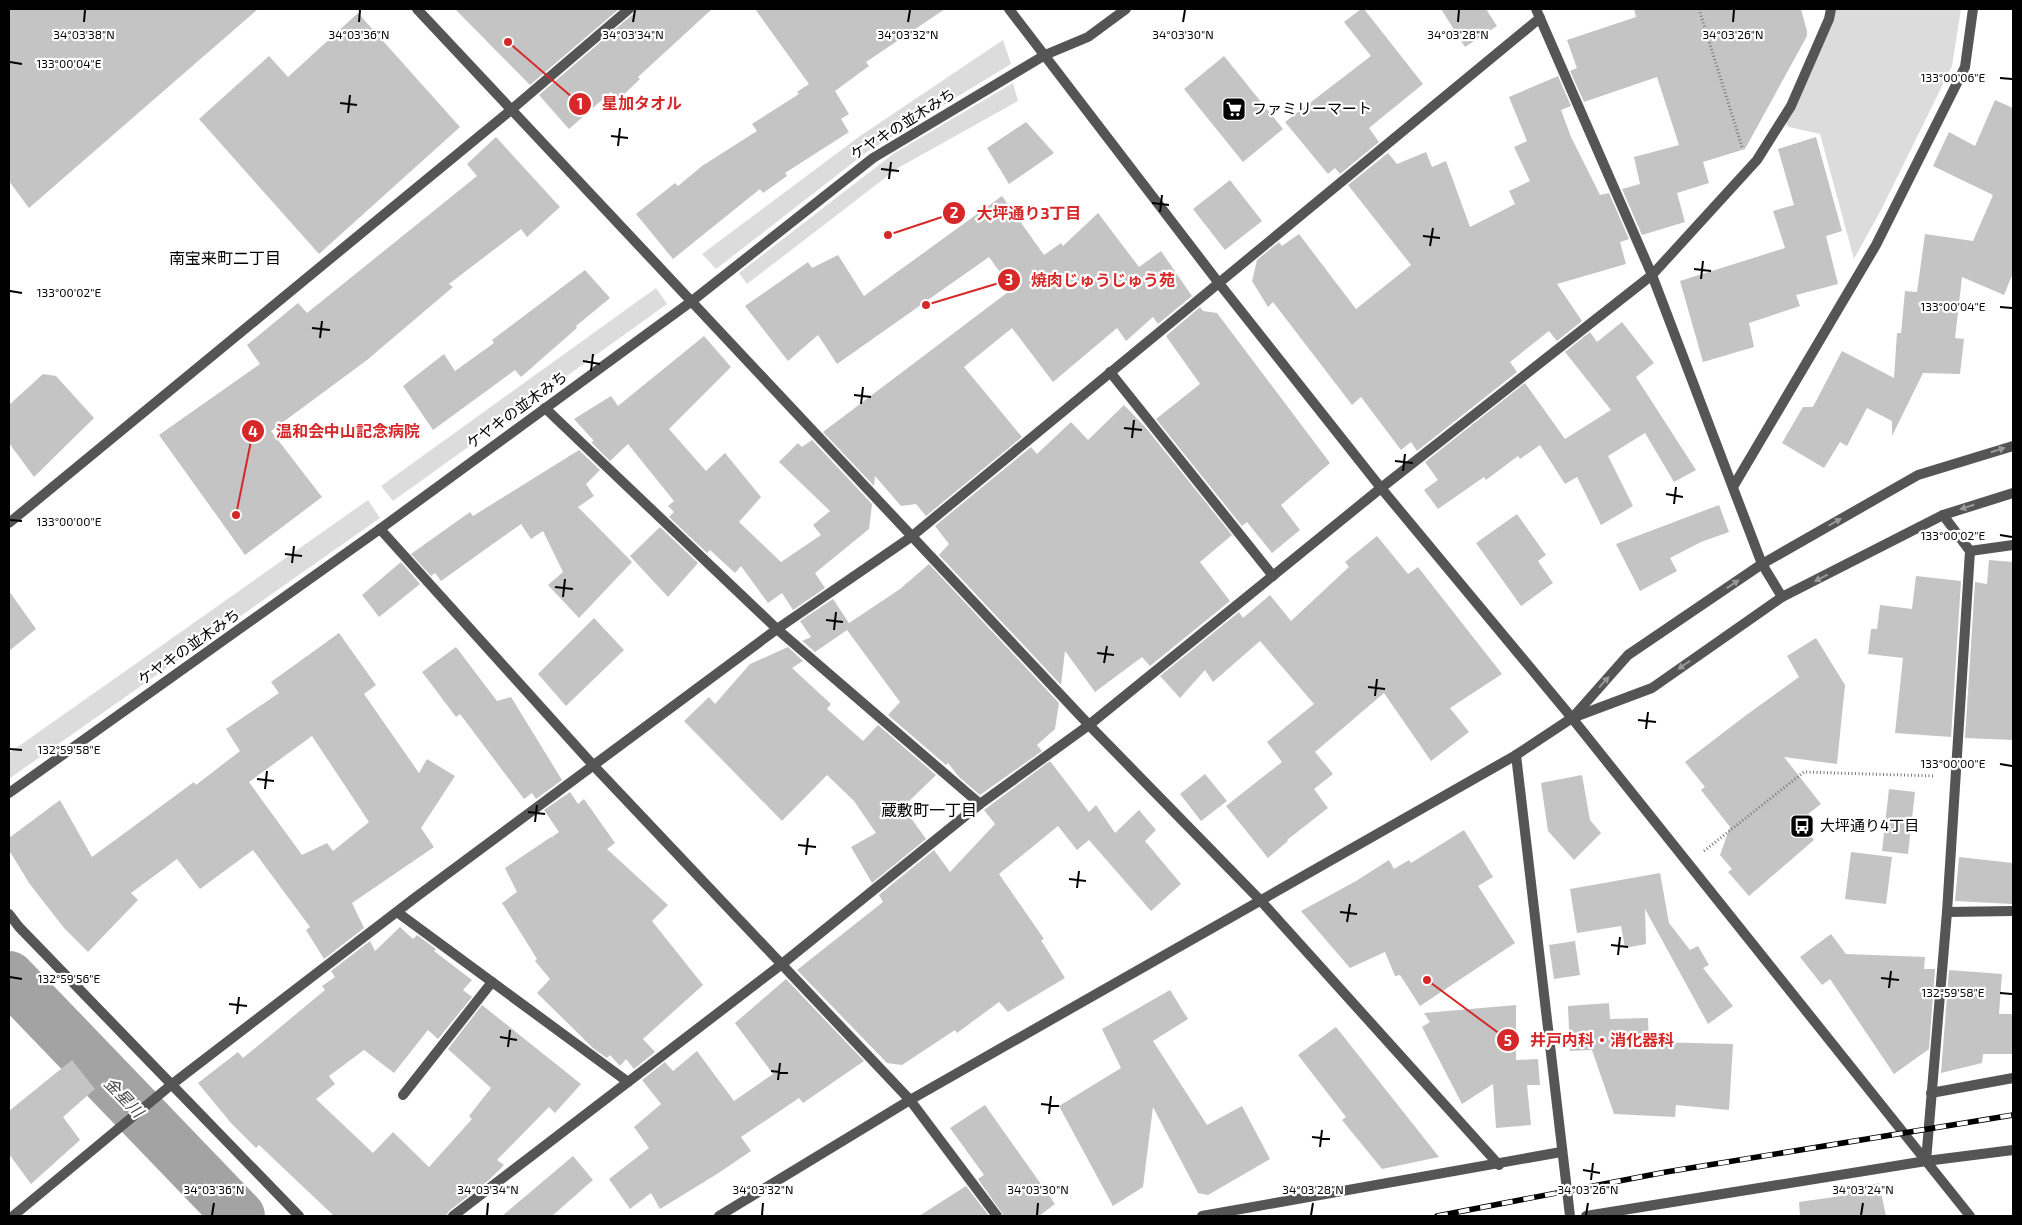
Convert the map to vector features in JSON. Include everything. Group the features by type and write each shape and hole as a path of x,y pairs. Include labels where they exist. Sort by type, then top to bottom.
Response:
{"street":[{"path":"418,9 510,110 692,300 1089,725 1260,900 1499,1164"},
{"path":"9,523 510,110 629,9"},
{"path":"1010,9 1218,282 1381,488 1572,718 1970,1216"},
{"name":"ケヤキの並木みち","path":"9,793 380,529 692,300 873,158 1045,55 1088,37 1126,9"},
{"path":"453,1216 782,964 980,804 1089,725 1381,488 1652,275 1757,160 1791,106 1829,19 1831,9"},
{"path":"1733,487 1876,245 1965,67 1973,9"},
{"path":"13,1216 171,1086 397,912 777,629 911,536 1218,282 1538,13 1652,275 1762,564 1782,597"},
{"path":"1110,372 1273,576"},
{"path":"545,408 777,629 980,804"},
{"path":"1572,718 1628,655 1762,564 1918,474 2013,446"},
{"path":"719,1216 910,1100 1516,755 1572,718 1652,688 1782,597 1943,515 2013,493"},
{"path":"1926,1161 1947,912 1970,550 1943,515"},
{"path":"380,529 593,765 910,1100 997,1216"},
{"path":"1970,550 2013,545"},
{"path":"1516,755 1570,1216"},
{"path":"1947,912 2013,911"},
{"path":"397,912 628,1082"},
{"path":"9,914 19,927 171,1086 299,1216"},
{"path":"403,1096 492,982"},
{"path":"1931,1092 2013,1078"},
{"path":"1586,1216 1926,1161 2013,1150"},
{"path":"1202,1216 1561,1152"}],"path":[{"path":"1699,9 1748,169"},
{"path":"1688,864 1804,772 1955,777"}],"shaded area":[{"path":"1836,9 1961,9 1952,66 1881,210 1854,259 1820,134 1789,127 1785,123"},
{"path":"1003,40 1011,64 868,151 716,269 702,254 860,136"},
{"path":"1013,83 1018,101 898,168 747,284 739,273 893,154"},
{"path":"656,288 667,304 393,501 381,486"},
{"path":"368,500 380,518 10,778 9,753"}],"building":[{"path":"9,9 258,9 29,208 9,181"},
{"path":"455,9 619,9 530,85"},
{"path":"636,9 712,9 638,77 640,79 618,100 611,92 569,129 539,95 633,14"},
{"path":"755,9 945,9 866,62 869,66 835,91 849,114 841,119 849,132 785,173 787,176 763,193 760,189 673,259 636,214 675,183 678,186 702,166 757,131 752,124 799,94 797,92 809,84"},
{"path":"1361,9 1364,9 1423,84 1369,128 1379,142 1340,174 1335,168 1328,174 1285,122 1371,56 1344,22"},
{"path":"1441,9 1486,9 1497,26 1465,47"},
{"path":"1634,9 1801,9 1807,31 1807,36 1745,149 1703,162 1709,183 1677,193 1685,222 1642,235 1622,189 1640,184 1634,157 1679,145 1657,77 1584,102 1570,71 1577,68 1567,40 1636,17"},
{"path":"358,13 460,127 319,254 199,119 269,56 288,77"},
{"name":"ファミリーマート","path":"1224,56 1283,129 1243,162 1184,89"},
{"path":"1558,76 1571,106 1561,110 1571,137 1600,195 1609,193 1629,239 1620,242 1626,264 1557,284 1582,321 1557,341 1549,331 1510,362 1517,372 1417,451 1411,442 1401,450 1361,397 1352,405 1273,302 1268,307 1252,281 1257,260 1279,242 1282,246 1299,234 1356,309 1411,265 1348,185 1388,153 1397,164 1426,152 1432,167 1446,161 1470,227 1515,204 1509,191 1530,181 1514,147 1527,141 1509,97"},
{"path":"1995,100 2013,108 2013,273 2004,295 1962,277 1955,338 1964,339 1960,374 1923,373 1892,436 1892,421 1867,408 1847,446 1840,442 1824,468 1782,443 1803,407 1813,407 1842,351 1894,378 1897,333 1901,333 1905,291 1917,292 1925,234 1973,241 1993,195 1933,166 1949,132 1975,146"},
{"path":"1026,122 1054,153 1009,184 987,148"},
{"path":"496,137 560,207 527,237 521,229 449,284 453,287 367,360 271,431 322,497 245,555 159,435 260,364 247,345 298,303 307,313 477,176 467,164"},
{"path":"1816,137 1842,231 1826,236 1838,284 1796,295 1800,306 1749,323 1754,347 1703,362 1680,281 1785,248 1773,211 1794,205 1778,149"},
{"path":"1230,180 1262,221 1225,250 1193,209"},
{"path":"1002,196 1044,255 1061,243 1063,246 1098,213 1139,267 1161,251 1192,296 1158,324 1153,317 1126,341 1117,328 1053,382 1012,328 964,367 1022,437 926,516 916,504 901,506 875,476 874,486 823,432 1012,289 989,257 837,364 818,335 788,361 745,306 808,262 812,268 838,255 864,296"},
{"path":"585,270 610,298 576,326 577,328 521,377 515,370 433,430 403,386 444,354 455,371 494,343 492,340"},
{"path":"1200,307 1203,311 1217,313 1330,463 1281,505 1300,530 1272,553 1247,522 1242,526 1156,419 1200,384 1166,336"},
{"path":"1622,322 1654,363 1636,377 1696,470 1674,482 1645,433 1608,456 1633,506 1601,525 1577,477 1565,484 1540,445 1520,459 1518,456 1486,480 1484,477 1438,509 1424,490 1438,480 1425,462 1525,383 1565,439 1611,410 1565,352 1590,332 1597,342"},
{"path":"704,336 731,367 669,429 706,471 725,453 761,497 739,522 781,562 821,535 813,525 830,511 779,462 798,443 802,447 812,440 872,504 869,529 815,573 825,588 793,610 782,593 768,603 741,566 735,573 710,550 707,553 669,517 674,512 668,506 674,501 628,444 610,461 591,442 594,441 574,419 611,396 618,406"},
{"path":"43,374 56,376 94,418 34,477 9,443 9,405"},
{"path":"1124,405 1146,428 1232,535 1200,562 1230,601 1150,666 1142,657 1095,692 1065,651 1061,685 939,555 949,544 935,526 1031,447 1037,454 1071,422 1088,440"},
{"path":"579,450 600,470 586,484 594,496 578,507 632,562 579,618 548,585 563,572 543,531 531,539 521,524 441,581 435,573 431,576 411,554 470,512 473,516"},
{"path":"1719,505 1729,532 1701,542 1670,558 1677,571 1640,591 1616,544"},
{"path":"1517,514 1546,555 1538,561 1553,583 1521,606 1476,543"},
{"path":"660,527 698,563 668,597 630,556"},
{"path":"1377,536 1408,574 1418,567 1502,674 1450,708 1469,732 1431,761 1384,693 1315,752 1333,774 1314,789 1328,808 1287,840 1268,858 1226,806 1282,762 1267,742 1314,704 1260,641 1213,682 1205,670 1180,698 1160,676 1239,612 1243,618 1270,595 1291,621 1349,567 1345,562"},
{"path":"1989,560 2013,562 2013,740 1965,738 1975,582 1987,584"},
{"path":"401,562 420,584 379,617 362,595"},
{"path":"929,564 1059,703 1055,729 1037,745 1042,751 980,795 959,777 948,763 946,765 888,715 900,702 847,630 815,652 802,641 811,637 800,621 833,599 849,623 900,589"},
{"path":"1916,576 1961,581 1951,737 1895,733 1903,658 1868,654 1871,629 1877,629 1880,605 1912,609"},
{"path":"9,591 36,629 9,651"},
{"path":"594,618 624,650 566,706 538,674"},
{"path":"339,633 376,685 364,694 419,773 427,759 455,776 421,828 434,847 352,903 364,928 324,959 306,930 310,927 253,850 200,889 177,859 131,893 138,900 88,952 64,928 29,883 9,850 9,838 60,800 92,857 194,782 196,785 240,751 226,729 279,693 271,682","holes":["312,736 369,822 333,851 327,843 302,855 249,782"]},
{"path":"1816,638 1845,685 1837,764 1784,757 1821,804 1799,821 1814,840 1749,896 1728,872 1732,869 1720,855 1730,827 1701,790 1705,787 1685,762 1799,677 1787,656"},
{"path":"456,647 497,701 511,697 562,780 536,799 532,793 524,799 460,714 456,717 422,672"},
{"path":"788,647 803,661 792,668 831,704 827,709 863,741 878,725 936,775 903,807 926,839 872,883 851,847 876,833 854,801 827,775 782,821 684,721 709,697 715,704 750,664"},
{"path":"1050,761 1089,812 1096,805 1115,833 1139,810 1156,830 1145,841 1181,884 1151,911 1089,840 1077,850 1058,826 999,874 1044,939 1041,940 1065,978 1008,1012 999,1002 957,1033 955,1030 902,1065 887,1063 797,970 883,902 879,895 934,850 950,872 995,824 984,810"},
{"path":"1205,774 1227,801 1201,821 1180,794"},
{"path":"1582,775 1590,820 1601,833 1574,860 1548,831 1541,783"},
{"path":"1889,789 1915,792 1908,854 1882,851"},
{"path":"570,792 578,804 584,799 615,843 607,849 668,905 652,921 703,985 643,1039 655,1052 634,1069 626,1059 620,1066 610,1055 607,1058 594,1049 537,993 550,979 535,961 537,959 502,903 517,892 505,868 551,837 554,839 552,837 559,832 544,810"},
{"path":"1464,830 1493,877 1478,886 1515,943 1420,1006 1400,975 1395,976 1385,952 1350,968 1301,911 1356,881 1389,860 1394,869 1409,860 1411,863"},
{"path":"1851,852 1892,857 1886,904 1845,899"},
{"path":"1959,857 2013,863 2012,904 1955,901"},
{"path":"1660,873 1669,923 1690,950 1698,946 1709,965 1703,968 1733,1006 1708,1024 1645,909 1646,944 1625,948 1621,926 1577,933 1570,889"},
{"path":"400,927 413,939 417,935 436,949 434,951 472,980 463,990 472,997 438,1039 428,1030 394,1073 364,1050 329,1076 335,1084 316,1099 373,1153 393,1132 429,1167 472,1119 469,1116 491,1088 448,1049 482,1005 581,1084 555,1113 549,1107 497,1160 504,1165 489,1180 449,1211 446,1216 334,1216 259,1145 256,1148 231,1123 198,1083 238,1052 243,1058 325,990 322,986 335,977 331,971 370,941 375,951"},
{"path":"1831,934 1846,954 1925,957 1924,969 1935,969 1929,1049 1894,1074 1830,979 1822,985 1800,957"},
{"path":"1575,941 1580,975 1554,979 1549,945"},
{"path":"1949,970 2002,974 1999,1014 2013,1014 2013,1054 1983,1054 1982,1063 1941,1073"},
{"path":"786,979 864,1061 803,1103 799,1098 741,1137 751,1151 717,1174 660,1209 651,1193 630,1209 609,1179 649,1148 634,1127 661,1104 642,1080 665,1062 673,1071 697,1051 734,1101 773,1074 735,1023"},
{"path":"1170,990 1188,1019 1153,1041 1207,1125 1242,1106 1270,1159 1208,1195 1198,1193 1153,1107 1143,1187 1113,1206 1059,1106 1121,1068 1102,1029"},
{"path":"1609,1003 1610,1019 1648,1018 1649,1046 1654,1042 1733,1044 1729,1110 1676,1105 1675,1117 1614,1114 1592,1050 1570,1051 1568,1006"},
{"path":"1516,1005 1516,1060 1538,1059 1540,1085 1527,1085 1531,1125 1496,1128 1493,1084 1462,1104 1422,1027 1430,1022 1424,1013"},
{"path":"1336,1027 1439,1157 1382,1169 1342,1120 1346,1117 1298,1055"},
{"path":"72,1060 95,1089 63,1117 80,1140 31,1184 9,1154 9,1111"},
{"path":"985,1105 1055,1204 1039,1216 1004,1216 978,1179 984,1175 950,1128"},
{"path":"573,1156 593,1180 552,1216 502,1216"},
{"path":"1879,1183 1886,1216 1800,1216 1799,1202 1848,1195 1847,1190"},
{"path":"966,1186 989,1216 919,1216"}],"waterway":[{"name":"金星川","path":"9,977 239,1216"}],"railway":[{"path":"1437,1216 1666,1172 2013,1115"}],"place":[{"name":"星加タオル","path":"508,42"},
{"name":"ファミリーマート","path":"1234,109"},
{"name":"大坪通り3丁目","path":"888,235"},
{"name":"焼肉じゅうじゅう苑","path":"926,305"},
{"name":"温和会中山記念病院","path":"236,515"},
{"name":"大坪通り4丁目","path":"1802,826"},
{"name":"井戸内科・消化器科","path":"1427,980"}],"district":[{"name":"南宝来町二丁目","path":"225,258"},
{"name":"蔵敷町一丁目","path":"929,810"}]}
